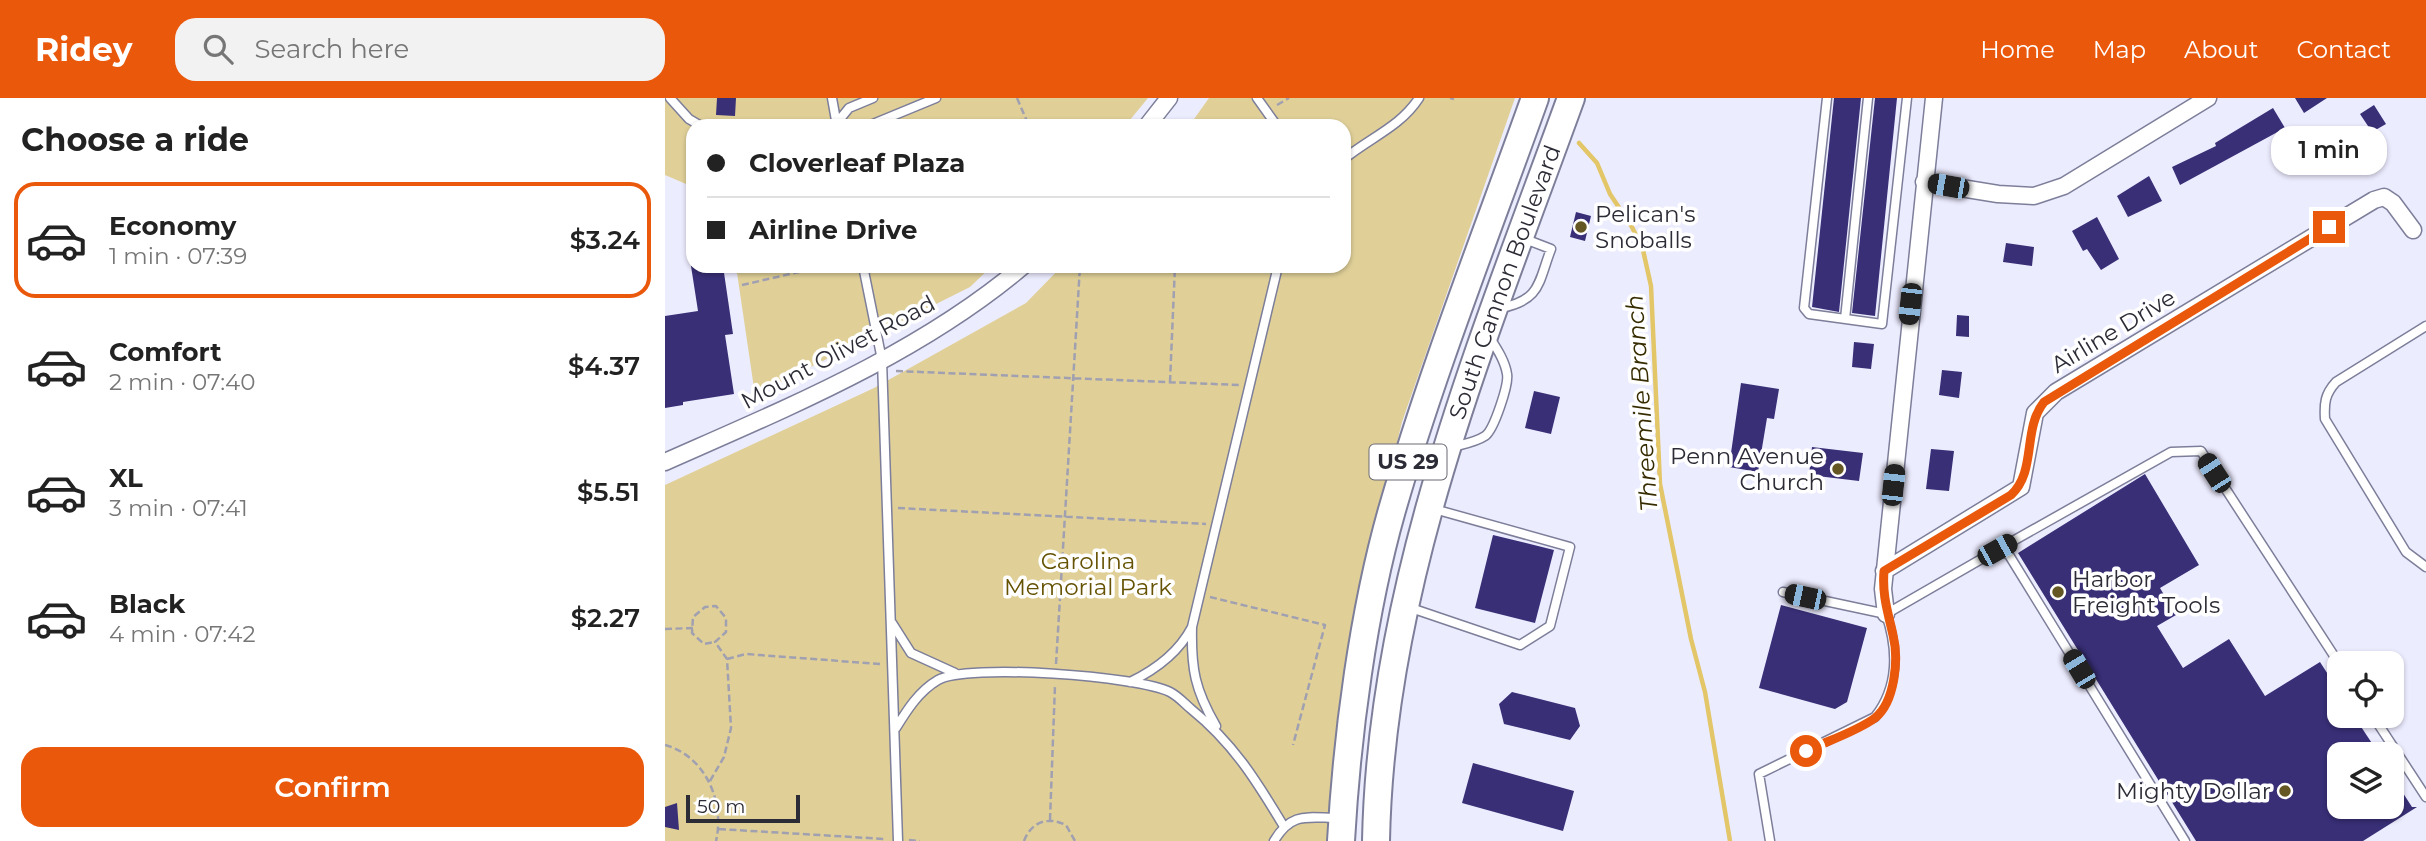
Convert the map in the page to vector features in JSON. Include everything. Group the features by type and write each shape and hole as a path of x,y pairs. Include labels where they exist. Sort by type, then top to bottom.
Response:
{"main road":[{"name":"South Cannon Boulevard","path":"1342,830 1351,726 1379,564 1392,511 1435,377 1535,98"},
{"name":"South Cannon Boulevard","path":"1376,841 1381,767 1405,606 1429,508 1490,321 1571,98"}],"street":[{"path":"1152,119 1169,98"},
{"path":"1886,614 1882,589 1934,98"},
{"path":"1924,182 1998,194 2035,196 2064,186 2208,98"},
{"name":"Airline Drive","path":"1884,571 2011,495 2021,486 2035,413 2056,392 2374,200 2385,197 2393,203 2413,230"},
{"name":"Mount Olivet Road","path":"665,462 882,365 1013,273"}],"lane":[{"path":"670,98 689,119"},
{"path":"832,98 835,119"},
{"path":"841,119 849,108 873,98"},
{"path":"885,119 936,98"},
{"path":"1257,98 1272,119"},
{"path":"1351,153 1367,140 1398,124 1419,98"},
{"path":"1827,98 1804,308 1809,314 1882,324 1907,98"},
{"path":"1845,319 1868,98"},
{"path":"864,273 882,365 898,840"},
{"path":"1131,682 1147,674 1184,643 1192,627 1276,273"},
{"path":"1447,448 1475,441 1487,435 1493,427 1508,377 1490,321"},
{"path":"2426,326 2336,382 2327,392 2324,404 2325,419 2398,541 2406,552 2426,567"},
{"path":"1783,592 1886,614 2171,452 2201,452 2331,651"},
{"path":"1405,606 1520,645 1550,626 1570,548 1429,508"},
{"path":"1997,550 2009,555 2185,841"},
{"path":"1770,841 1759,774 1875,718 1884,706 1892,684 1895,652 1886,614"},
{"path":"891,621 911,653 955,673"},
{"path":"1192,627 1192,663 1199,696 1220,733 1255,777 1283,825"},
{"path":"895,729 910,705 926,690 938,680 955,673 1055,674 1131,682 1170,692 1220,733"},
{"path":"2381,728 2426,797"},
{"path":"1274,841 1283,825 1297,817 1342,830"}],"path":[{"path":"1017,98 1026,119"},
{"path":"1266,111 1289,98"},
{"path":"742,285 794,273"},
{"path":"1050,820 1055,674 1080,273"},
{"path":"1170,382 1175,273"},
{"path":"882,365 1249,386"},
{"path":"887,508 1217,524"},
{"path":"1200,595 1325,625 1293,745"},
{"path":"716,606 726,618 726,632 715,642 704,643 692,633 693,617 705,607 716,606"},
{"path":"665,629 692,628"},
{"path":"710,781 724,757 731,728 727,659 715,642"},
{"path":"727,659 746,654 893,664"},
{"path":"665,746 692,760 710,781 717,803 719,829 716,841"},
{"path":"1024,841 1034,825 1050,820 1066,825 1075,841"},
{"path":"719,829 920,841"}],"green space":[{"path":"665,98 1148,98 1131,119 686,119 686,184 665,175"},
{"name":"Carolina Memorial Park","path":"1209,98 1515,98 1402,422 1350,634 1328,841 665,841 665,485 874,388 1026,303 1055,273 1351,273 1351,119 1194,119"},
{"path":"737,273 985,273 970,287 755,395"}],"building":[{"path":"717,98 736,98 735,116 716,115"},
{"path":"1834,98 1861,98 1839,312 1812,307"},
{"path":"1875,98 1897,98 1875,316 1852,313"},
{"path":"2295,98 2327,98 2304,113"},
{"path":"2374,105 2386,124 2372,132 2360,114"},
{"path":"2273,108 2285,128 2180,185 2172,167 2216,146 2215,143"},
{"path":"2149,176 2162,201 2128,217 2117,196"},
{"name":"Pelican's Snoballs","path":"1576,212 1591,216 1585,241 1570,237"},
{"path":"2097,217 2119,259 2101,270 2087,249 2083,251 2072,231"},
{"path":"2006,243 2034,247 2032,266 2003,262"},
{"path":"692,273 724,273 733,334 725,335 734,394 683,402 683,405 665,408 665,316 698,311"},
{"path":"1957,315 1969,316 1969,337 1956,336"},
{"path":"1854,342 1874,344 1871,369 1852,367"},
{"path":"1942,370 1962,372 1959,398 1939,395"},
{"path":"1741,383 1779,389 1774,419 1767,418 1758,472 1729,467"},
{"path":"1534,391 1560,397 1551,434 1525,428"},
{"path":"1812,447 1863,453 1859,481 1809,475"},
{"path":"1931,449 1954,451 1949,491 1926,489"},
{"path":"2145,474 2199,565 2160,588 2176,615 2157,626 2183,668 2229,639 2265,696 2320,662 2327,673 2327,728 2362,728 2371,742 2327,742 2327,819 2398,819 2363,841 2196,841 2018,553"},
{"path":"1493,535 1554,550 1535,623 1475,608"},
{"path":"1781,605 1867,628 1847,702 1835,709 1759,688"},
{"path":"1512,692 1575,708 1580,726 1570,740 1504,724 1499,704"},
{"path":"1473,763 1574,791 1563,831 1462,803"},
{"path":"2404,795 2412,807 2417,807 2404,815"},
{"path":"677,803 679,830 665,827 665,807"}],"waterway":[{"name":"Threemile Branch","path":"1579,143 1597,163 1610,194 1632,227 1643,250 1651,286 1660,484 1691,639 1705,692 1730,841"}],"place":[{"name":"Pelican's Snoballs","path":"1581,227"},
{"name":"Penn Avenue Church","path":"1838,469"},
{"name":"Harbor Freight Tools","path":"2058,592"},
{"name":"Mighty Dollar","path":"2285,791"}],"route":[{"path":"1806,751 1875,718 1884,706 1892,684 1895,652 1883,602 1884,571 1904,562 2011,495 2021,486 2025,475 2030,430 2035,413 2044,402 2056,392 2329,227"}]}
